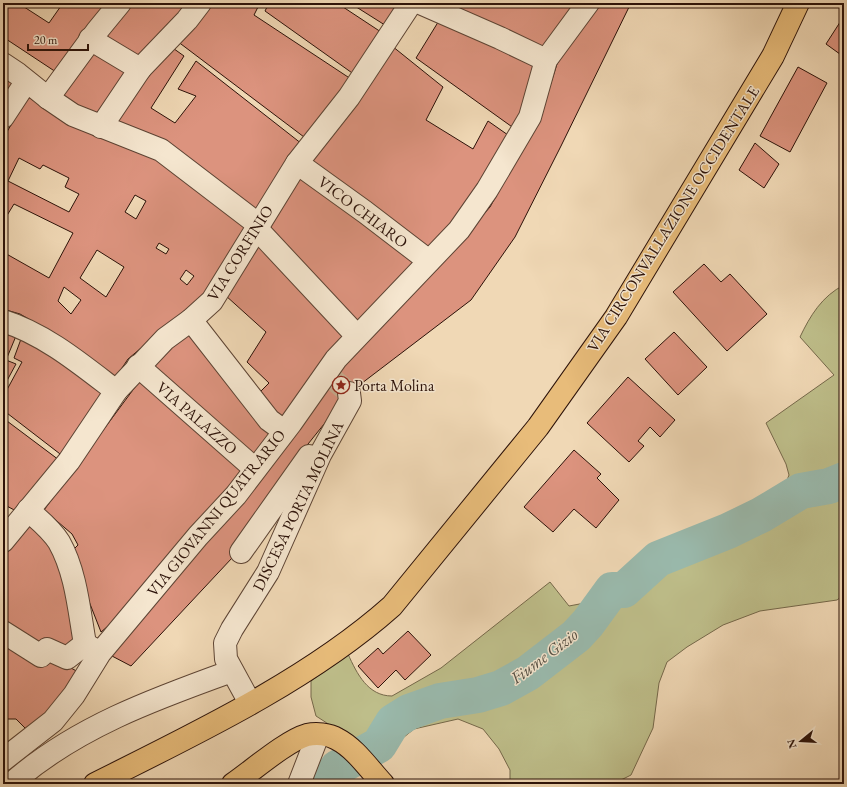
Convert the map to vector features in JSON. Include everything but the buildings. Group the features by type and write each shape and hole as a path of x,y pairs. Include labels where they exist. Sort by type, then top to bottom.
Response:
{"main road":[{"name":"VIA CIRCONVALLAZIONE OCCIDENTALE","path":"96,784 250,704 367,628 392,606 538,427 616,316 773,56 798,3"},
{"path":"233,784 300,738 327,735 348,746 383,784"}],"street":[{"path":"48,98 90,39 120,3"},
{"path":"101,127 140,69 187,20 200,3"},
{"name":"VIA CORFINIO","path":"3,541 17,515 69,461 116,391 138,366 166,339 191,320 212,301 297,163 349,97 411,3"},
{"path":"420,3 546,60"},
{"name":"VIA GIOVANNI QUATRARIO","path":"92,648 236,495 284,431 336,382 357,336 459,230 487,190 530,118 546,60 588,3"},
{"path":"90,39 140,69"},
{"path":"3,64 73,115 101,127 119,132 161,150 258,227 357,336"},
{"path":"3,117 26,82"},
{"name":"VICO CHIARO","path":"297,163 429,261"},
{"path":"191,320 268,420 284,431"},
{"path":"3,321 14,325 54,346 116,391"},
{"name":"VIA PALAZZO","path":"138,366 255,469"},
{"name":"DISCESA PORTA MOLINA","path":"250,704 232,672 225,651 228,636 268,572 320,455 348,404 350,399 336,382"},
{"path":"241,552 308,458 314,454 320,455"},
{"path":"3,760 40,734 53,721 74,695 92,648 76,588 58,542 50,531 17,515"},
{"path":"3,632 41,656 47,649 67,658 92,648"},
{"path":"12,784 50,754 96,726 183,689 232,672"},
{"path":"299,784 318,735"}],"green space":[{"path":"844,285 844,595 837,600 760,611 723,625 687,647 667,662 659,683 653,728 631,775 613,784 510,784 510,770 499,749 483,729 458,719 414,729 373,762 350,738 316,716 311,697 311,681 348,654 355,669 370,688 384,695 392,696 441,668 550,582 569,606 590,602 633,564 652,553 680,546 748,514 756,502 772,497 784,488 789,475 786,464 766,423 834,375 800,337 808,322 823,301"},
{"path":"328,755 356,784 318,784"}],"waterway":[{"name":"Fiume Gizio","path":"328,784 337,768 379,745 393,722 409,712 440,701 478,695 501,688 528,673 576,636 588,623 612,590 624,590 658,559 728,531 761,515 801,491 829,486 844,480"}],"tunnel":[{"path":"334,380 349,393"}],"place":[{"name":"Porta Molina","path":"341,385"}]}
